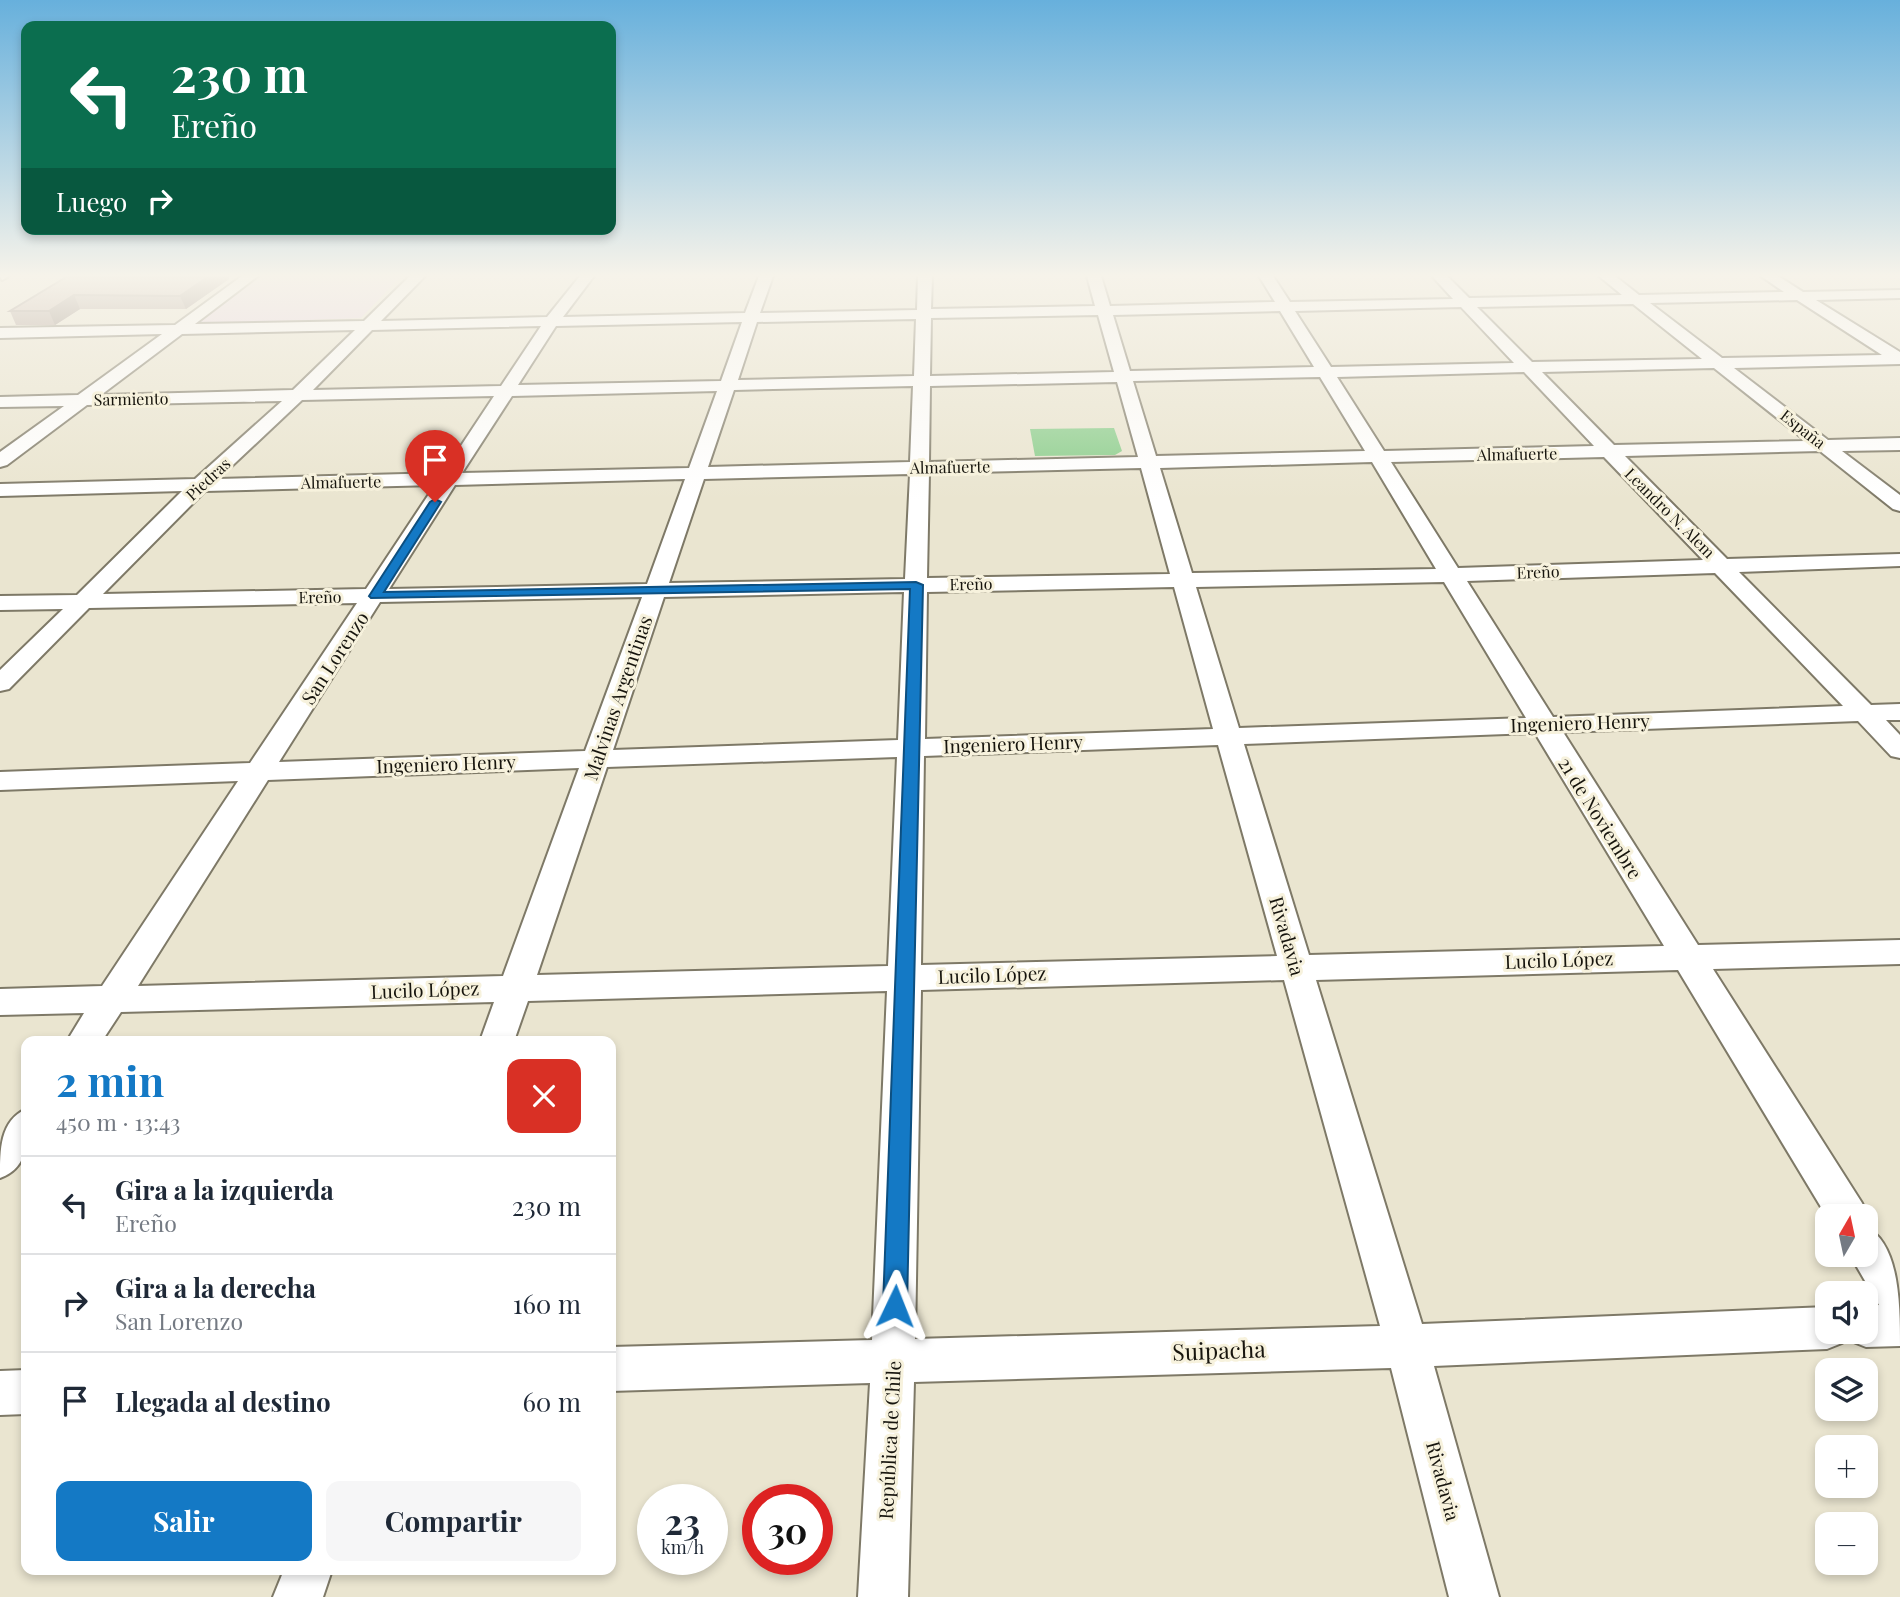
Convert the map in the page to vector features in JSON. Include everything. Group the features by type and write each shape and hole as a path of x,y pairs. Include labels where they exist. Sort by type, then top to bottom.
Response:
{"street":[{"path":"0,461 151,351"},
{"name":"Piedras","path":"0,684 200,485 344,351"},
{"name":"San Lorenzo","path":"87,1036 533,351"},
{"name":"Malvinas Argentinas","path":"499,1036 740,351"},
{"name":"República de Chile","path":"883,1597 893,1361 923,351"},
{"name":"Rivadavia","path":"1115,351 1407,1346 1474,1597"},
{"name":"21 de Noviembre","path":"1312,351 1841,1204"},
{"name":"Leandro N. Alem","path":"1510,351 1900,750"},
{"name":"España","path":"1701,351 1900,505"},
{"name":"Sarmiento","path":"0,402 1900,359"},
{"name":"Almafuerte","path":"0,490 1900,444"},
{"name":"Ereño","path":"0,603 1452,575 1900,560"},
{"name":"Ingeniero Henry","path":"0,781 1900,712"},
{"name":"Lucilo López","path":"0,1002 1900,952"},
{"path":"0,1162 21,1132"},
{"path":"1878,1265 1900,1301"},
{"path":"1878,1326 1900,1325"},
{"name":"Suipacha","path":"616,1369 1407,1346 1815,1329"},
{"path":"0,1393 21,1392"},
{"path":"298,1597 306,1575"}],"green space":[{"path":"1114,428 1122,451 1115,455 1035,456 1030,429"}],"route":[{"path":"435,502 375,596 916,585 895,1306"}]}
